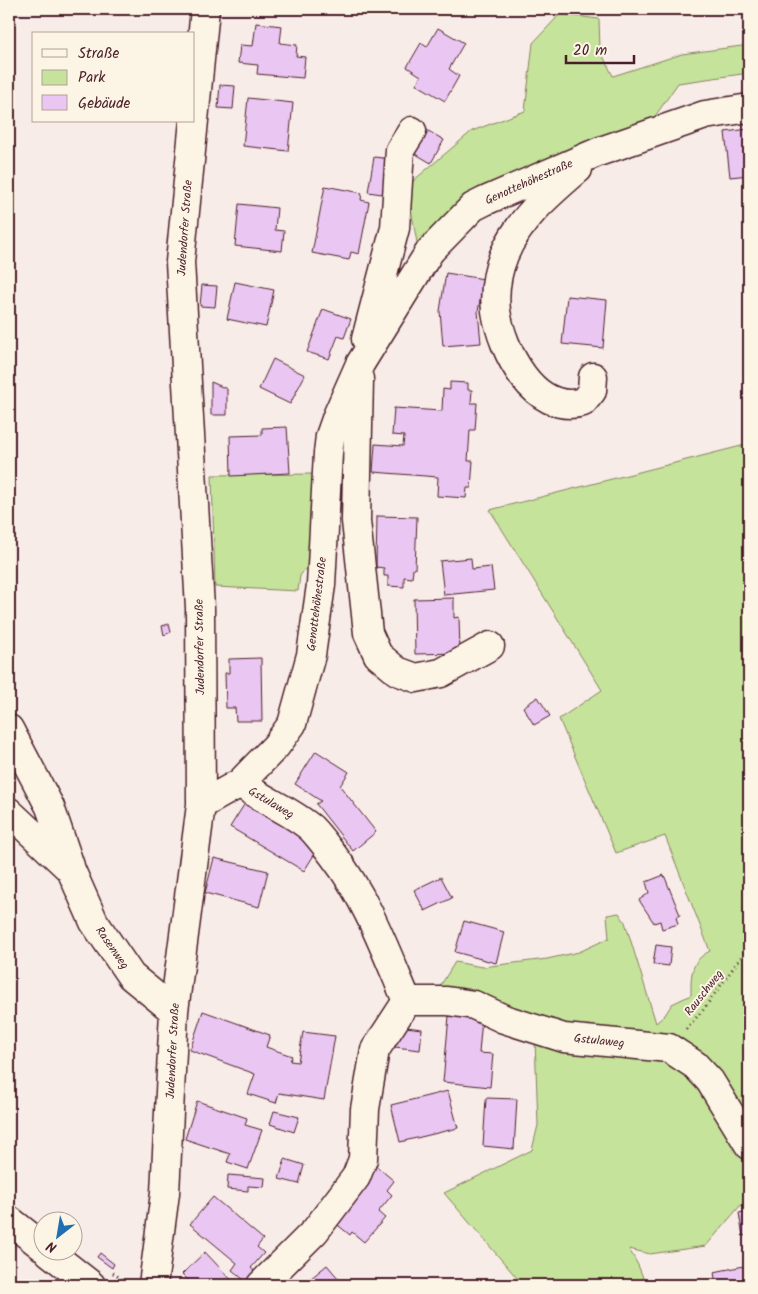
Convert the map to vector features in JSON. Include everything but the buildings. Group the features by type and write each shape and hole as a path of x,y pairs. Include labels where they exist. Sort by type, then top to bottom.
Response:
{"street":[{"name":"Judendorfer Straße","path":"195,110 205,9"},
{"name":"Genottehöhestraße","path":"490,646 441,673 416,678 397,671 378,655 368,633 356,521 360,364 430,250 473,207 598,152 705,115 749,108"},
{"name":"Judendorfer Straße","path":"153,1285 165,1193 174,1011 201,805 200,608 180,262 194,122"},
{"name":"Genottehöhestraße","path":"201,805 240,783 283,738 297,710 311,655 321,585 330,436 360,364 395,228 400,150 412,130"},
{"name":"Genottehöhestraße","path":"593,377 592,391 583,402 565,404 538,392 519,370 507,345 496,311 495,297 499,268 520,226 546,197 598,152"},
{"name":"Rasenweg","path":"9,729 50,808 71,870 94,922 131,976 174,1011"},
{"name":"Gstulaweg","path":"240,783 312,829 345,871 370,913 407,1001 447,1001 468,1004 504,1019 564,1038 669,1048 695,1065 710,1081 749,1145"},
{"name":"Rasenweg","path":"9,812 71,870"},
{"path":"261,1285 315,1231 356,1177 363,1159 365,1109 375,1050 407,1001"},
{"path":"9,1220 32,1238"},
{"path":"62,1262 91,1285"}],"path":[{"name":"Rauschweg","path":"669,1048 703,1010 749,948"}],"green space":[{"path":"560,14 599,19 600,50 613,76 682,54 749,45 749,73 678,83 649,125 574,147 480,193 417,243 407,186 472,131 525,111 533,43"},
{"path":"749,444 749,1203 740,1206 706,1246 650,1254 629,1249 646,1285 523,1285 444,1193 532,1150 538,1125 535,1039 436,993 455,962 482,967 547,959 579,952 609,938 607,915 619,913 625,922 656,1023 665,1015 672,1004 691,995 692,975 695,964 703,955 710,951 665,836 616,853 559,719 602,690 490,510"},
{"path":"317,474 308,565 300,576 298,591 215,587 212,475"}]}
